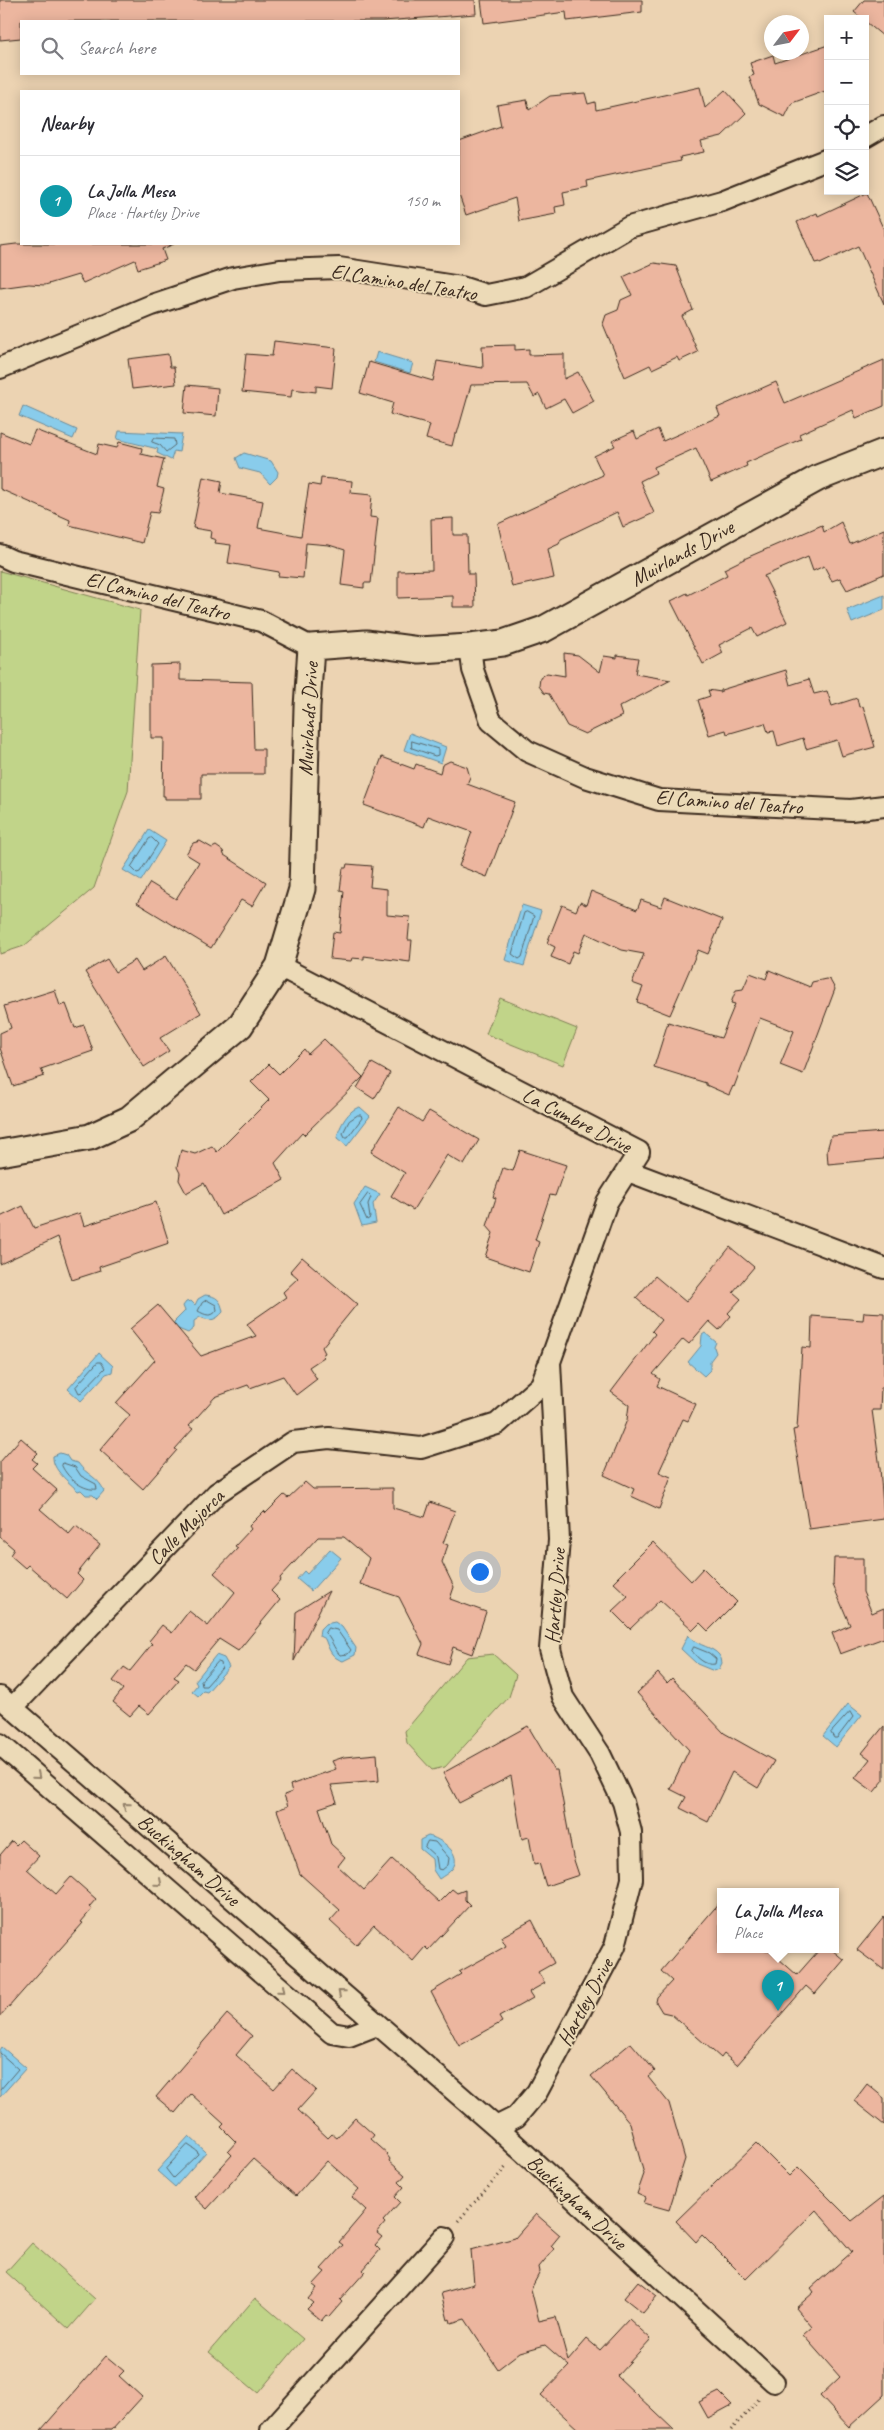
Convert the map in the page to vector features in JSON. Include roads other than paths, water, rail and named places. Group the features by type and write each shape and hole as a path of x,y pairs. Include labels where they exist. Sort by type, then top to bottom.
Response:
{"street":[{"path":"869,135 884,126"},
{"name":"El Camino del Teatro","path":"0,368 152,305 233,278 280,270 339,268 461,287 486,295 526,287 628,227 722,201 824,161"},
{"name":"Muirlands Drive","path":"0,1153 90,1137 129,1118 240,1026 279,966 302,889 307,707 311,647 366,643 419,650 470,648 503,642 544,629 818,478 884,452"},
{"name":"El Camino del Teatro","path":"0,555 261,621 311,647"},
{"name":"El Camino del Teatro","path":"470,648 473,670 491,721 527,751 585,777 659,800 851,810 884,806"},
{"name":"La Cumbre Drive","path":"279,966 639,1152 628,1171 884,1268"},
{"name":"Hartley Drive","path":"496,2127 516,2117 537,2092 614,1946 632,1879 631,1832 623,1802 600,1754 562,1697 550,1649 559,1540 550,1362 607,1202 628,1171"},
{"name":"Calle Majorca","path":"6,1702 217,1492 293,1442 329,1438 421,1448 497,1424 541,1385 550,1362"},
{"name":"Buckingham Drive","path":"6,1702 496,2127 774,2382"},
{"name":"Buckingham Drive","path":"0,1744 332,2033 350,2036 378,2025"},
{"path":"271,2430 444,2237"}],"water":[{"path":"377,352 413,363 410,373 374,362"},
{"path":"23,406 77,430 73,439 19,416"},
{"path":"119,431 182,434 179,452 174,451 171,460 157,453 158,449 117,439"},
{"path":"244,453 271,461 278,472 277,477 270,484 260,473 240,468 236,458"},
{"path":"884,595 884,610 852,623 847,610"},
{"path":"410,733 446,747 441,763 404,750"},
{"path":"149,830 166,841 141,881 123,870"},
{"path":"522,905 541,911 524,966 505,960"},
{"path":"360,1107 370,1116 347,1146 337,1138 338,1133 348,1115"},
{"path":"365,1187 380,1194 373,1204 376,1223 362,1226 354,1204"},
{"path":"205,1295 218,1299 223,1312 213,1319 200,1317 194,1321 194,1328 188,1333 176,1328 174,1322 185,1311 183,1306 186,1302 191,1301 195,1305 198,1299"},
{"path":"705,1333 716,1342 714,1347 716,1353 710,1361 710,1370 704,1376 688,1362 701,1346 702,1335"},
{"path":"99,1353 113,1366 112,1372 106,1374 81,1401 68,1389"},
{"path":"60,1453 66,1455 70,1461 78,1463 99,1482 104,1491 97,1499 93,1495 86,1495 81,1490 78,1491 58,1471 53,1461 53,1456"},
{"path":"330,1549 341,1558 311,1591 297,1579 304,1571 307,1574"},
{"path":"335,1622 342,1627 356,1648 355,1655 343,1661 334,1656 325,1639 319,1636 320,1629 325,1624"},
{"path":"688,1635 719,1655 722,1663 719,1669 714,1671 697,1664 681,1649"},
{"path":"216,1655 224,1658 229,1667 207,1692 203,1691 198,1696 192,1691 197,1685 195,1681"},
{"path":"848,1704 862,1715 836,1747 823,1736"},
{"path":"428,1836 444,1843 453,1852 455,1858 452,1869 439,1879 433,1870 432,1859 420,1849 420,1840"},
{"path":"2,2047 26,2068 0,2097 0,2050"},
{"path":"189,2136 206,2152 175,2187 157,2171"}],"place":[{"name":"La Jolla Mesa","path":"778,2011"}]}
